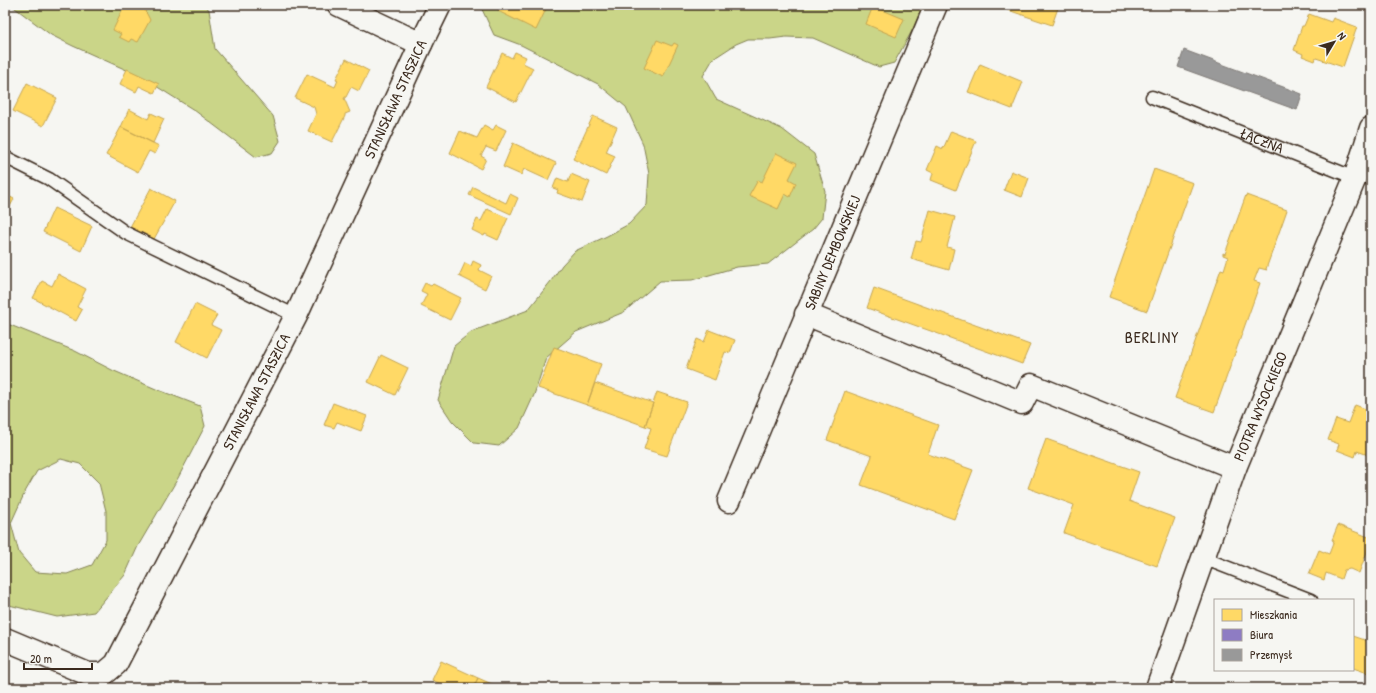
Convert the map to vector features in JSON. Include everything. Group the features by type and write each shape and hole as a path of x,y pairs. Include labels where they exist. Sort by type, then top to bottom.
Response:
{"street":[{"path":"339,5 421,44"},
{"name":"STANISŁAWA STASZICA","path":"5,639 104,681 116,664 296,316 440,5"},
{"name":"SABINY DEMBOWSKIEJ","path":"729,501 936,5"},
{"name":"PIOTRA WYSOCKIEGO","path":"1157,688 1235,468 1363,182 1371,128"},
{"path":"806,314 1022,404 1031,385 1235,468"}],"lane":[{"name":"ŁĄCZNA","path":"1152,97 1363,182"},
{"path":"5,157 48,179 126,233 296,316"},
{"path":"1203,558 1308,599"}],"green space":[{"path":"11,5 205,5 209,10 215,49 273,116 280,141 272,153 256,157 194,110 140,76 51,35"},
{"path":"480,5 923,5 913,29 894,63 879,67 813,38 786,37 748,39 736,44 713,59 703,76 716,99 782,129 814,154 825,191 822,218 813,229 768,264 737,267 692,280 660,281 624,312 576,332 546,358 534,395 519,428 499,446 474,443 452,421 438,400 454,346 471,332 528,310 562,265 575,251 629,224 647,205 649,174 643,144 626,107 598,84 521,45 494,35"},
{"path":"5,323 75,351 112,370 200,406 205,426 178,478 138,546 125,575 94,612 57,617 5,604","holes":["61,459 80,464 99,483 106,511 106,540 92,565 67,574 35,572 19,553 11,523 25,492 37,471"]}],"building: Mieszkania":[{"path":"125,5 149,5 145,12 150,20 138,42 131,39 129,42 119,37 121,34 113,30"},
{"path":"502,5 548,5 536,30 498,11"},
{"path":"1003,5 1059,5 1052,25 1002,8"},
{"path":"873,6 904,19 896,37 866,24"},
{"path":"1309,14 1331,22 1333,18 1357,27 1343,67 1316,58 1315,61 1302,56 1303,54 1294,50 1302,26 1304,26"},
{"path":"657,40 672,46 674,43 678,45 663,77 644,68"},
{"path":"515,52 526,57 523,63 533,68 516,102 486,87 502,53 512,58"},
{"path":"346,59 369,71 359,91 351,87 344,98 350,112 345,114 332,142 308,131 316,114 314,107 295,98 307,74 335,87 338,80 336,79"},
{"path":"980,64 1023,82 1012,109 968,92"},
{"path":"127,69 159,84 154,93 139,86 136,92 120,84"},
{"path":"27,83 57,98 43,126 13,111"},
{"path":"129,109 148,119 151,113 164,119 153,143 121,127"},
{"path":"593,116 617,127 606,152 615,156 606,175 573,159"},
{"path":"484,125 493,130 496,125 506,130 496,151 486,147 481,156 486,159 481,169 450,153 460,131 477,138"},
{"path":"121,127 159,146 155,154 149,151 138,172 106,155"},
{"path":"951,131 976,141 956,190 931,180 933,173 927,170 937,146 943,149"},
{"path":"513,143 556,163 548,180 524,169 521,175 503,167"},
{"path":"776,153 797,163 789,179 796,183 790,197 785,194 778,209 749,196 758,180 762,182"},
{"path":"1154,169 1193,183 1147,311 1109,297"},
{"path":"1011,171 1029,178 1022,197 1004,190"},
{"path":"571,174 590,182 582,202 557,193 558,190 553,188 557,178 568,182"},
{"path":"473,187 506,203 510,194 518,198 511,214 469,195"},
{"path":"151,188 175,201 154,239 130,227"},
{"path":"5,194 14,199 5,216"},
{"path":"1246,195 1287,210 1266,269 1267,270 1259,268 1254,281 1260,283 1214,412 1175,398 1221,269 1224,270 1228,257 1223,255 1223,253 1225,254"},
{"path":"54,208 92,226 81,251 43,232"},
{"path":"487,209 508,218 498,240 485,234 484,236 472,230 477,219 481,221"},
{"path":"930,210 955,217 947,247 954,249 949,270 911,259 916,241 921,242"},
{"path":"473,261 481,265 479,270 491,276 485,289 459,276 465,263 471,266"},
{"path":"58,274 86,289 77,307 82,310 76,321 33,298 42,281 52,286"},
{"path":"425,283 431,286 433,284 461,298 450,320 421,306 427,294 421,291"},
{"path":"874,288 1030,345 1022,364 867,308"},
{"path":"195,304 217,315 211,325 221,330 207,358 176,342"},
{"path":"709,330 735,340 730,353 725,352 715,380 686,369 697,339 704,342"},
{"path":"554,347 601,364 587,405 538,388"},
{"path":"381,355 408,368 395,395 368,382"},
{"path":"595,383 653,403 645,426 587,405"},
{"path":"845,391 938,425 928,454 973,470 954,519 861,485 872,456 827,440"},
{"path":"657,392 687,402 667,456 644,449 651,428 645,426"},
{"path":"333,403 367,416 361,431 337,422 334,428 324,425"},
{"path":"1355,405 1371,411 1371,421 1369,425 1371,426 1371,456 1357,451 1355,457 1337,450 1339,444 1328,440 1336,419 1348,423"},
{"path":"1046,439 1139,472 1129,501 1175,518 1157,566 1064,533 1074,505 1028,488"},
{"path":"1338,525 1371,538 1359,573 1350,569 1344,570 1341,579 1326,573 1324,580 1309,574 1319,550 1329,554 1334,541 1332,540"},
{"path":"1354,636 1371,642 1371,674 1354,668"},
{"path":"441,661 478,678 473,688 450,688 432,680"},
{"path":"478,678 501,688 473,688"}],"building: Biura":[{"path":"203,683 214,688 192,688 193,686"}],"building: Przemysł":[{"path":"1184,50 1302,94 1297,110 1178,67"}],"district":[{"name":"BERLINY","path":"1152,337"}]}
